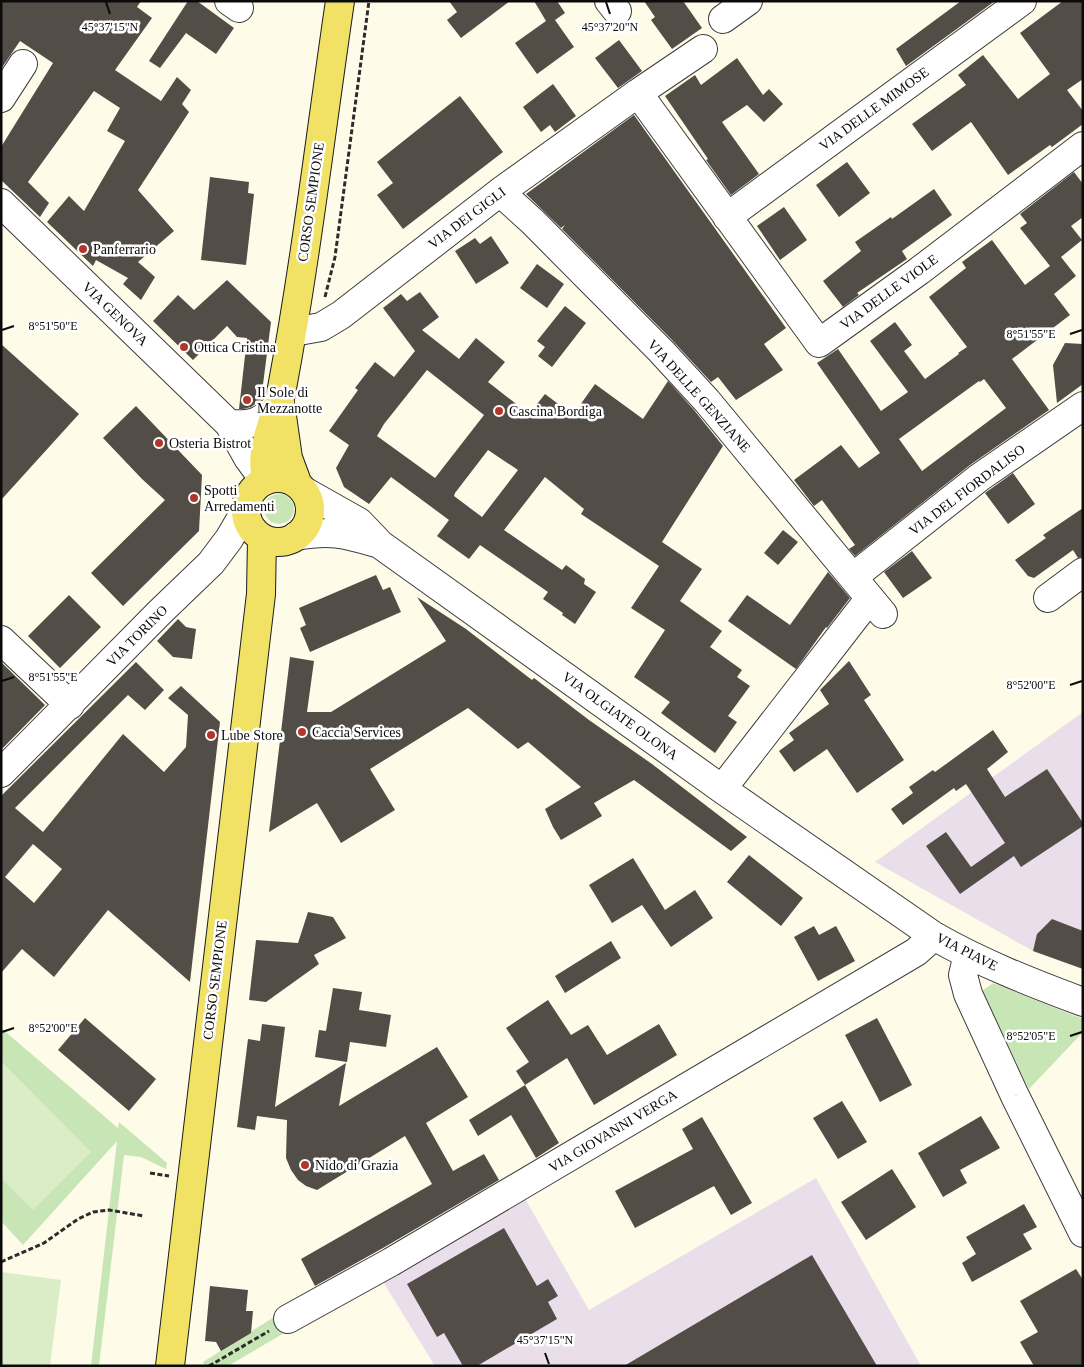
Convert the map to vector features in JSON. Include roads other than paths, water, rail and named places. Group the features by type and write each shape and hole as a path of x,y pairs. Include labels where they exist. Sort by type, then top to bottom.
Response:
{"main road":[{"name":"CORSO SEMPIONE","path":"266,480 264,458 271,423 280,402 293,332 340,1"},
{"name":"CORSO SEMPIONE","path":"261,594 293,537 303,530 309,517 310,509 288,458 280,402"},
{"path":"246,510 251,493 256,486 266,480 284,478 301,488"},
{"name":"CORSO SEMPIONE","path":"170,1366 261,594 260,536 251,526 246,510"},
{"path":"260,536 277,542 293,537"}],"street":[{"path":"723,19 748,1"},
{"name":"VIA DELLE MIMOSE","path":"726,217 1022,1"},
{"name":"VIA DEI GIGLI","path":"293,332 331,322 500,192 704,48"},
{"path":"1,98 23,64"},
{"path":"638,93 726,217"},
{"name":"VIA DELLE VIOLE","path":"726,217 819,343 919,271 1083,146"},
{"name":"VIA DELLE GENZIANE","path":"500,192 553,242 681,372 876,606 722,789"},
{"name":"VIA GENOVA","path":"1,203 229,424 251,463 266,480"},
{"path":"229,424 242,425 258,422 280,402"},
{"name":"VIA DEL FIORDALISO","path":"853,577 980,477 1083,406"},
{"name":"VIA OLGIATE OLONA","path":"301,488 359,522 381,545 859,885"},
{"name":"VIA TORINO","path":"1,773 211,563 229,539 246,510"},
{"name":"VIA OLGIATE OLONA","path":"293,537 333,532 354,536 381,545"},
{"name":"VIA TORINO","path":"211,563 260,536"},
{"path":"1048,598 1083,572"},
{"path":"1,640 70,705"},
{"name":"VIA PIAVE","path":"859,885 934,936 968,954 1083,1002"},
{"name":"VIA GIOVANNI VERGA","path":"288,1319 400,1256 916,952 934,936"},
{"path":"968,954 963,975 968,994 1015,1096 1083,1233"}],"place":[{"name":"Panferrario","path":"83,249"},
{"name":"Ottica Cristina","path":"184,347"},
{"name":"Il Sole di Mezzanotte","path":"247,400"},
{"name":"Cascina Bordiga","path":"499,411"},
{"name":"Osteria Bistrot","path":"159,443"},
{"name":"Spotti Arredamenti","path":"194,498"},
{"name":"Caccia Services","path":"302,732"},
{"name":"Lube Store","path":"211,735"},
{"name":"Nido di Grazia","path":"305,1165"}]}
